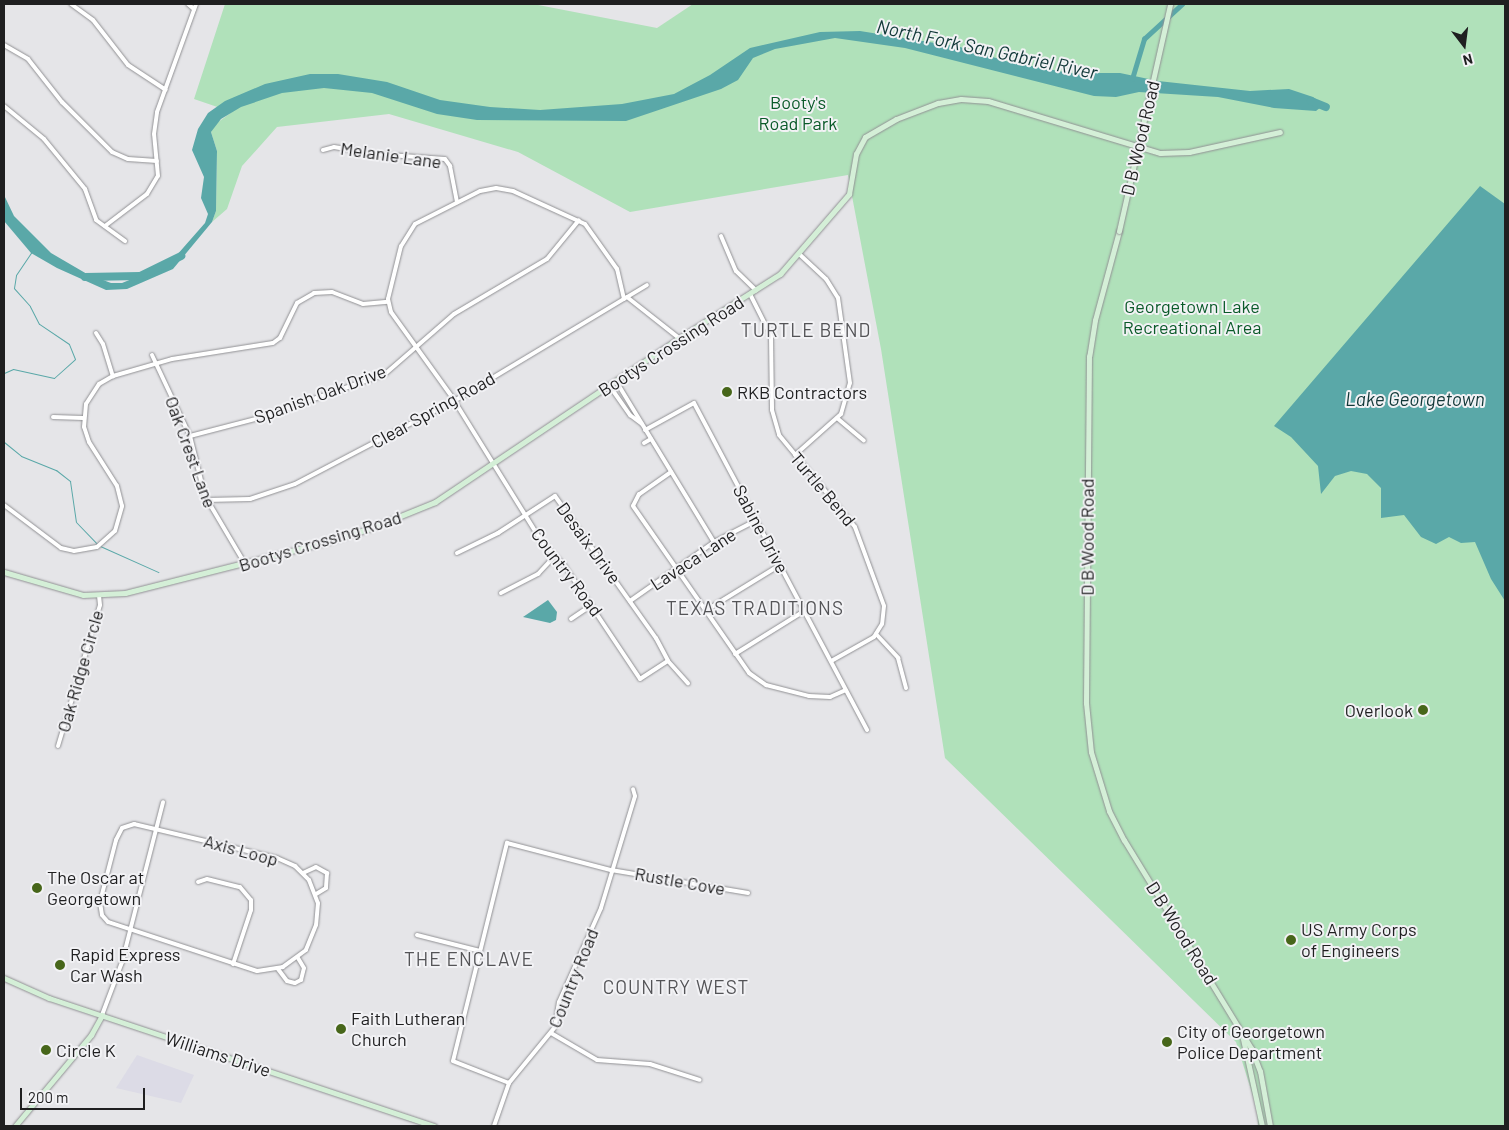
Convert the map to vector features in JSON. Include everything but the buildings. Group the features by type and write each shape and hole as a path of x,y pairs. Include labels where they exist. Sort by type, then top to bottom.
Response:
{"main road":[{"name":"D B Wood Road","path":"1170,4 1118,231 1095,320 1089,356 1086,703 1091,752 1109,811 1124,840 1224,1001 1243,1039 1251,1048 1265,1092 1270,1126"},
{"name":"Bootys Crossing Road","path":"4,572 57,590 99,596 125,593 245,564 400,518 451,493 679,338 780,274 851,191 856,154 864,136 896,119 938,103 961,99 988,101 1160,153 1189,152 1280,132"},
{"name":"Williams Drive","path":"4,978 49,998 434,1126"},
{"path":"15,1126 91,1035 102,1015"},
{"name":"D B Wood Road","path":"1243,1039 1242,1046 1257,1095 1262,1126"},
{"path":"1257,1095 1265,1092"}],"street":[{"path":"71,4 93,20 128,65 166,90"},
{"path":"188,4 194,9"},
{"path":"105,226 147,194 158,176 155,121 196,4"},
{"path":"4,45 28,60 62,102 112,152 128,159 157,161"},
{"path":"4,106 44,139 86,189 96,220 125,241"},
{"name":"Melanie Lane","path":"323,150 334,147 374,154 444,158 449,162 457,202"},
{"path":"4,504 61,548 74,552 93,549 106,541 120,520 121,499 89,442 82,418 94,390 113,376 155,363 273,343 280,338 297,303 314,293 332,292 363,304 388,302 401,246 410,229 427,215 486,189 503,188 579,220 589,228 613,262 625,298 679,338"},
{"name":"Spanish Oak Drive","path":"190,436 260,418 376,378 391,370 454,314 547,259 579,220"},
{"path":"721,236 736,271 756,290"},
{"path":"795,455 837,418 847,401 850,383 838,298 826,279 799,254"},
{"name":"Clear Spring Road","path":"207,500 250,498 282,490 454,401 647,285"},
{"name":"Turtle Bend","path":"750,294 771,336 774,421 783,442 859,533 884,606 884,618 876,634"},
{"name":"Country Road","path":"388,302 454,401 542,542 555,556 592,606 640,679 668,661"},
{"path":"96,333 104,344 113,376"},
{"name":"Oak Crest Lane","path":"152,355 190,436 207,500 245,564"},
{"path":"616,380 714,542"},
{"path":"609,385 630,415 642,424"},
{"name":"Sabine Drive","path":"645,430 694,403 867,730"},
{"path":"53,417 82,418"},
{"path":"837,418 864,441"},
{"path":"644,443 651,439"},
{"path":"671,472 640,494 632,506 734,654 754,679 766,685 818,697 846,690"},
{"name":"Desaix Drive","path":"457,553 526,516 556,496 630,601 668,661 688,683"},
{"name":"Lavaca Lane","path":"630,601 714,542 757,520"},
{"path":"501,593 538,574 555,556"},
{"path":"705,611 742,585 780,565"},
{"name":"Oak Ridge Circle","path":"58,746 100,605 99,596"},
{"path":"571,618 592,606"},
{"path":"734,654 804,611"},
{"path":"831,661 864,645 876,634 898,658 906,688"},
{"name":"Country Road","path":"494,1126 508,1083 552,1032 559,1002 597,920 635,796 633,789"},
{"path":"102,1015 131,930 163,802"},
{"name":"Axis Loop","path":"134,824 277,858 302,873 316,894 318,912 315,931 309,945 298,958 278,969 257,971 131,930 106,920 100,902 120,831 134,824"},
{"name":"Rustle Cove","path":"480,951 507,843 612,870 748,893"},
{"path":"302,873 316,867 326,873 326,888 316,894"},
{"path":"198,882 207,880 236,886 249,896 251,910 234,964"},
{"path":"417,935 480,951 453,1061 508,1083"},
{"path":"278,969 287,981 295,984 301,980 304,968 298,958"},
{"path":"552,1032 597,1060 660,1066 700,1080"}],"shaded area":[{"path":"137,1055 194,1075 181,1103 116,1088"}],"green space":[{"name":"Georgetown Lake Recreational Area","path":"225,4 533,4 657,28 693,4 1505,4 1505,1126 1258,1126 1257,1109 1236,1042 945,758 881,349 848,175 630,212 518,152 389,114 277,127 242,166 227,209 212,222 216,211 217,151 211,132 214,125 232,112 194,99"}],"water":[{"path":"860,31 960,47 1009,62 1070,73 1120,73 1158,81 1250,91 1289,89 1313,97 1320,102 1321,107 1316,111 1274,108 1218,97 1139,92 1116,97 1094,96 905,48 835,38 775,49 753,58 738,80 721,89 626,121 477,120 437,114 372,93 324,88 282,93 241,107 221,119 211,132 217,151 216,211 212,222 173,269 127,289 106,290 57,268 31,253 4,221 4,195 14,216 51,253 87,274 111,283 122,283 169,264 205,223 208,214 201,198 204,177 192,150 198,129 208,113 225,101 265,84 310,74 338,74 387,82 440,100 490,107 540,110 622,104 674,94 710,75 750,48 820,32"},
{"name":"Lake Georgetown","path":"1480,186 1505,204 1505,601 1491,579 1475,542 1461,543 1449,537 1436,544 1421,537 1404,515 1381,518 1381,488 1367,474 1351,471 1335,476 1321,494 1318,466 1291,437 1274,426"},
{"path":"548,600 557,612 556,620 550,623 523,617"}],"waterway":[{"path":"1132,79 1144,39 1182,4"},
{"name":"North Fork San Gabriel River","path":"1311,101 1326,107"},
{"path":"4,373 13,369 54,378 75,359 69,344 39,324 30,306 14,288 16,275 31,253"},
{"name":"North Fork San Gabriel River","path":"85,277 140,276 181,256"},
{"path":"4,442 21,456 56,470 70,481 76,522 97,544"},
{"path":"100,546 158,572"}],"place":[{"name":"RKB Contractors","path":"727,392"},
{"name":"Overlook","path":"1423,710"},
{"name":"The Oscar at Georgetown","path":"37,888"},
{"name":"US Army Corps of Engineers","path":"1291,940"},
{"name":"Rapid Express Car Wash","path":"60,965"},
{"name":"Faith Lutheran Church","path":"341,1029"},
{"name":"City of Georgetown Police Department","path":"1167,1042"},
{"name":"Circle K","path":"46,1050"}],"district":[{"name":"TURTLE BEND","path":"806,330"},
{"name":"TEXAS TRADITIONS","path":"755,608"},
{"name":"THE ENCLAVE","path":"469,959"},
{"name":"COUNTRY WEST","path":"676,987"}],"park label":[{"name":"Booty's Road Park","path":"798,113"}]}
